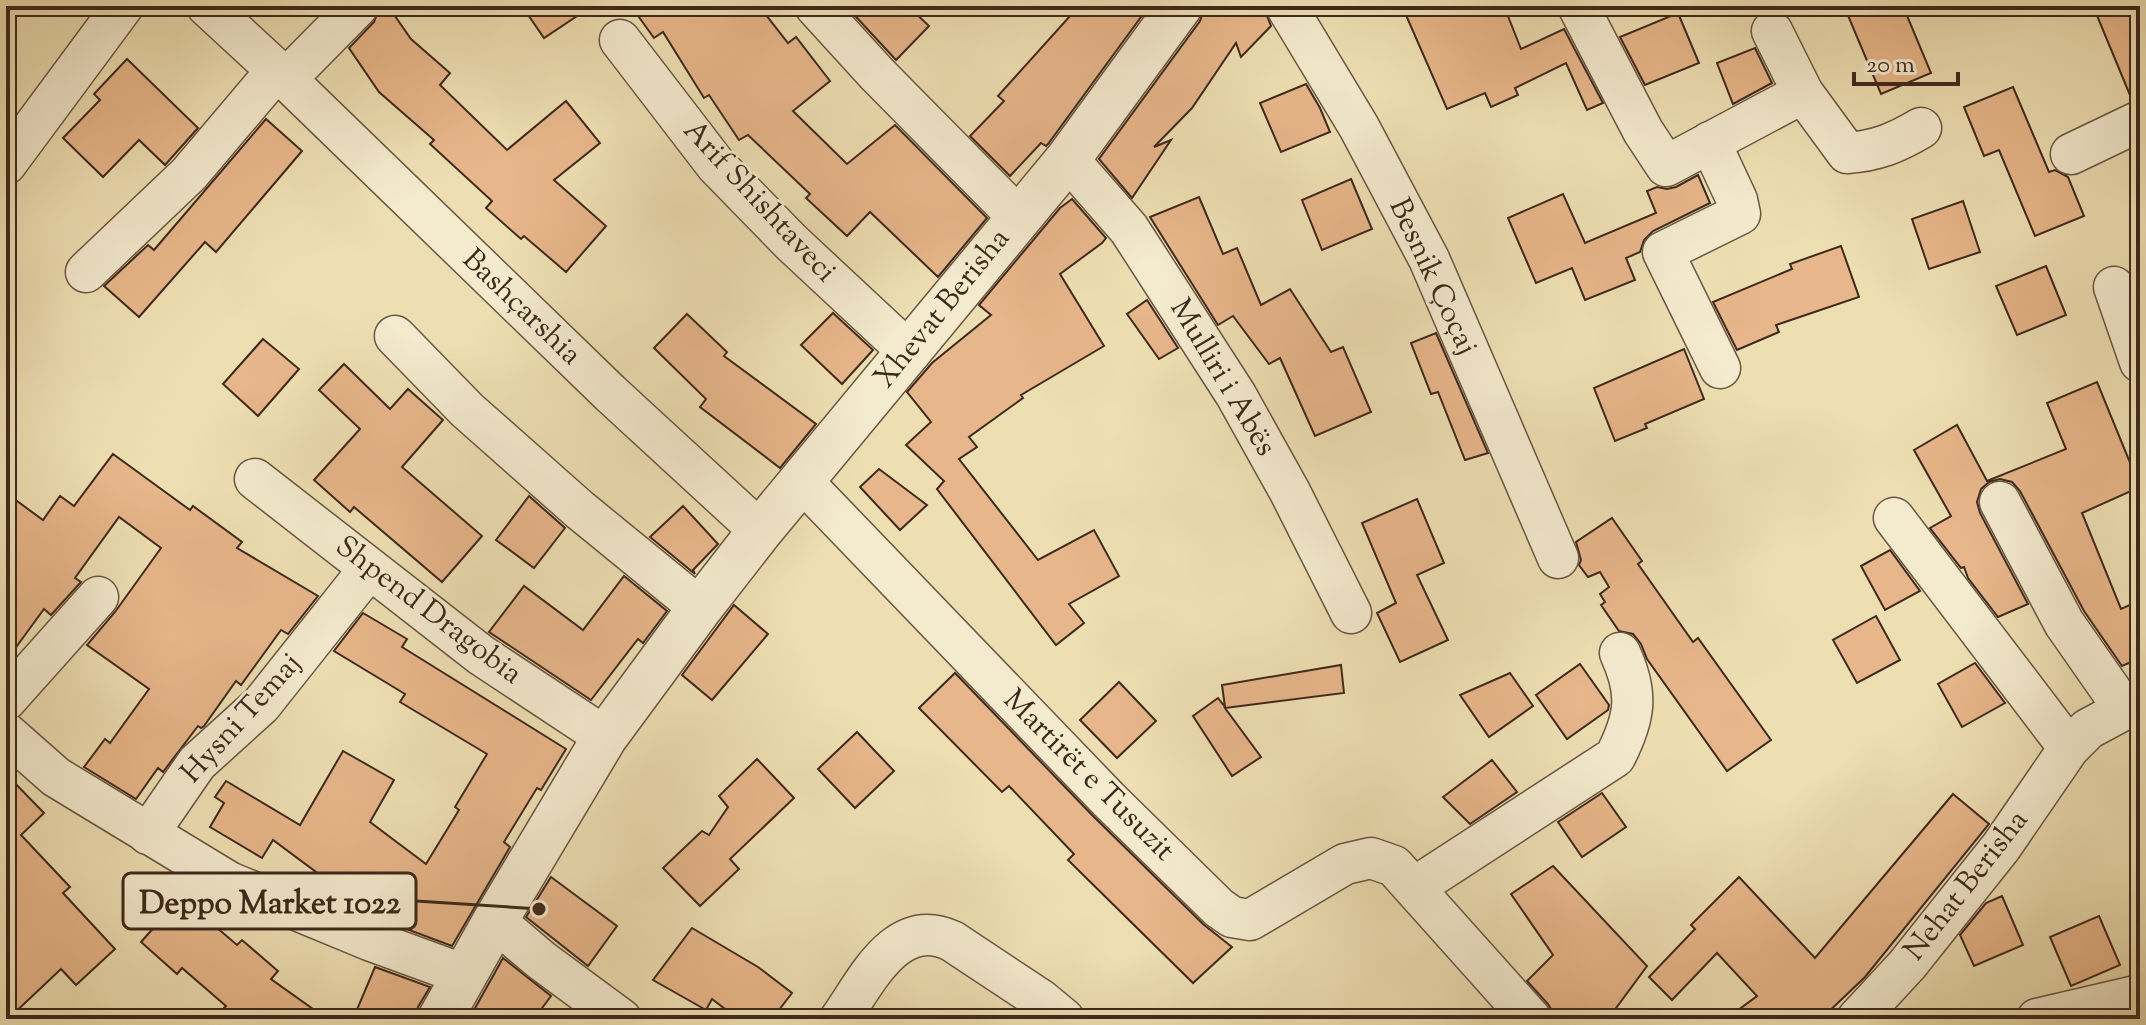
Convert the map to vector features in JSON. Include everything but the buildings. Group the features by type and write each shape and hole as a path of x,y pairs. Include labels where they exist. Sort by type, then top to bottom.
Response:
{"street":[{"path":"6,164 123,6"},
{"name":"Bashçarshia","path":"207,6 610,393 760,531"},
{"path":"86,272 189,174 282,75 358,6"},
{"path":"815,6 877,74 1018,217"},
{"name":"Xhevat Berisha","path":"440,1019 605,737 760,531 1068,159 1180,6"},
{"name":"Besnik Çoçaj","path":"1286,6 1359,127 1429,259 1558,558"},
{"path":"1578,6 1643,131 1666,166 1803,93"},
{"path":"1772,31 1803,93 1847,153 1891,146 1921,128"},
{"name":"Arif Shishtaveci","path":"620,40 716,165 791,242 910,353"},
{"path":"2071,154 2140,121"},
{"path":"1710,142 1737,200 1740,214 1663,252 1720,368"},
{"name":"Mulliri i Abës","path":"1068,159 1129,229 1236,395 1290,492 1351,613"},
{"path":"2114,287 2140,362"},
{"path":"395,336 467,410 580,510 700,608"},
{"name":"Shpend Dragobia","path":"255,479 481,655 605,737"},
{"name":"Martirët e Tusuzit","path":"802,481 1108,799 1219,908 1232,917 1250,920 1345,864 1371,858 1394,866 1531,1019"},
{"path":"2000,502 2064,623 2132,705"},
{"path":"1894,518 2069,748"},
{"name":"Hysni Temaj","path":"148,834 197,763 261,705 369,569"},
{"path":"6,700 98,597"},
{"path":"1415,887 1615,757 1634,711 1630,675 1620,653"},
{"name":"Nehat Berisha","path":"1857,1019 1907,965 2001,847 2069,748 2088,729 2132,705"},
{"path":"6,733 56,777 229,882 465,975"},
{"path":"495,921 541,960 621,1019"},
{"path":"840,1019 888,952 912,937 938,934 1041,1000 1064,1019"},
{"path":"2037,1019 2140,995"}],"place":[{"name":"Deppo Market 1022","path":"539,909"}]}
